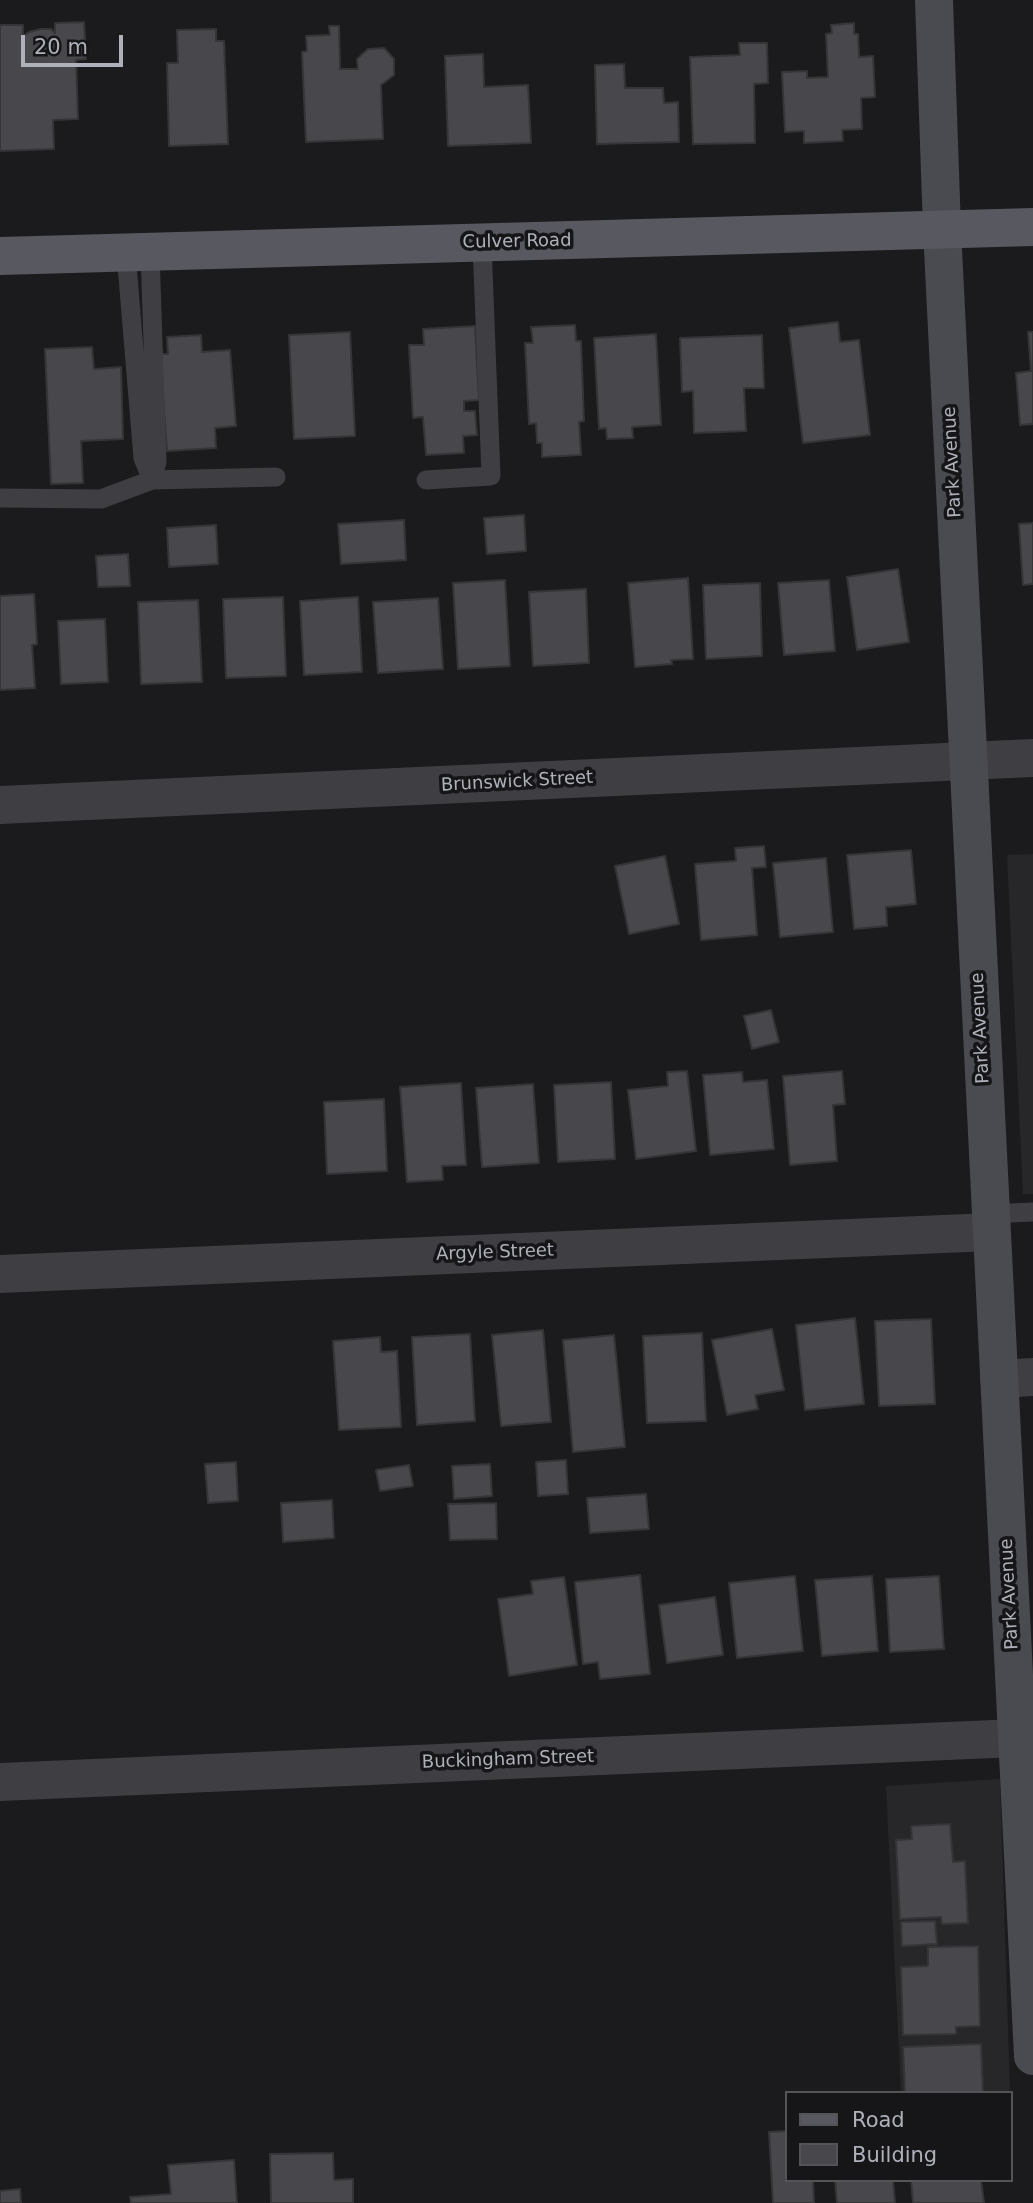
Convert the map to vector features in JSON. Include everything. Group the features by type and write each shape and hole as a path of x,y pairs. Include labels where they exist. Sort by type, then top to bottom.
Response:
{"main road":[{"name":"Culver Road","path":"0,257 1033,227"}],"street":[{"name":"Park Avenue","path":"934,0 942,229 990,1223 1016,1378 1022,1618 1017,1738 1033,2056"},
{"name":"Brunswick Street","path":"0,805 1033,758"},
{"name":"Argyle Street","path":"0,1274 990,1223"},
{"name":"Buckingham Street","path":"0,1782 1017,1738"}],"lane":[{"path":"426,480 491,476 482,243"},
{"path":"138,252 157,462 152,480"},
{"path":"0,498 102,499 152,480 276,477"},
{"path":"990,1223 1033,1212"}],"shaded area":[{"path":"1033,854 1033,1194 1023,1194 1007,855"},
{"path":"1000,1779 1010,2091 901,2091 886,1786"}],"building":[{"path":"84,22 86,59 76,60 78,119 53,120 54,149 0,151 0,25 23,25 23,36 41,29 51,29 55,33 55,23"},
{"path":"854,23 854,34 858,34 859,57 873,56 875,97 861,98 862,129 842,130 843,141 804,143 804,131 785,132 782,72 807,71 807,78 828,77 826,34 832,33 831,25"},
{"path":"329,26 339,26 340,69 358,69 357,59 368,49 384,48 394,59 394,75 381,85 383,139 306,142 302,52 307,51 306,36 330,35"},
{"path":"216,29 216,41 224,41 228,144 169,146 167,63 178,63 177,30"},
{"path":"739,43 767,43 768,83 754,84 755,143 693,144 690,57 740,55"},
{"path":"483,54 484,87 528,85 531,143 448,146 445,56"},
{"path":"624,64 625,88 663,88 664,103 678,102 679,142 597,144 595,65"},
{"path":"838,322 840,342 859,340 870,435 803,443 789,328"},
{"path":"575,325 576,341 581,341 584,421 579,422 581,455 542,457 542,443 537,443 536,423 529,424 525,343 533,343 531,327"},
{"path":"475,326 479,400 464,401 464,411 475,411 477,435 463,436 464,453 426,455 423,417 413,418 409,345 424,345 423,329"},
{"path":"350,332 355,436 294,439 289,335"},
{"path":"1028,332 1033,332 1033,424 1020,425 1016,373 1031,371"},
{"path":"656,334 661,425 632,427 633,438 607,439 606,428 599,429 594,338"},
{"path":"201,335 202,352 230,350 236,426 215,428 216,448 167,451 160,354 168,354 167,337"},
{"path":"762,335 764,388 744,388 746,431 694,433 693,391 682,392 680,338"},
{"path":"92,347 94,369 121,367 123,439 81,441 83,483 51,484 45,349"},
{"path":"524,515 526,551 487,554 484,518"},
{"path":"404,520 406,560 341,564 338,524"},
{"path":"1033,523 1033,584 1023,585 1019,524"},
{"path":"216,525 218,564 169,567 167,528"},
{"path":"128,554 130,586 98,587 96,556"},
{"path":"898,569 909,642 857,650 847,577"},
{"path":"688,578 693,659 635,667 628,583"},
{"path":"505,580 510,666 458,669 453,583"},
{"path":"829,580 835,651 784,655 778,583"},
{"path":"760,583 762,656 706,659 703,585"},
{"path":"586,589 589,663 533,666 529,592"},
{"path":"34,594 37,644 32,645 35,688 0,690 0,596"},
{"path":"283,597 286,676 226,678 223,599"},
{"path":"358,597 362,672 304,675 300,601"},
{"path":"438,598 443,669 378,673 373,602"},
{"path":"198,600 202,682 141,684 138,602"},
{"path":"105,619 108,682 61,684 58,621"},
{"path":"764,846 766,867 752,868 757,935 701,940 695,864 736,861 735,848"},
{"path":"911,850 916,904 886,907 887,926 854,929 847,855"},
{"path":"665,856 679,924 629,934 615,866"},
{"path":"826,858 833,932 780,937 773,863"},
{"path":"771,1010 779,1042 752,1049 744,1016"},
{"path":"687,1071 696,1151 636,1159 628,1090 668,1086 667,1072"},
{"path":"842,1071 845,1104 833,1105 837,1161 790,1165 783,1076"},
{"path":"742,1072 743,1082 767,1080 774,1149 710,1155 703,1075"},
{"path":"611,1082 615,1159 558,1162 554,1085"},
{"path":"461,1083 466,1165 442,1166 443,1180 407,1182 400,1087"},
{"path":"533,1084 539,1163 482,1167 476,1088"},
{"path":"384,1099 387,1171 327,1174 324,1102"},
{"path":"855,1318 864,1404 805,1410 796,1325"},
{"path":"931,1319 935,1404 879,1406 875,1321"},
{"path":"772,1329 784,1390 755,1395 758,1409 727,1415 712,1340"},
{"path":"543,1330 551,1422 501,1426 492,1335"},
{"path":"702,1333 706,1421 647,1423 643,1336"},
{"path":"470,1334 475,1421 417,1425 412,1337"},
{"path":"614,1335 625,1447 573,1452 563,1340"},
{"path":"380,1337 381,1352 397,1351 401,1427 339,1430 333,1341"},
{"path":"566,1460 568,1494 538,1496 536,1462"},
{"path":"236,1462 238,1501 208,1503 205,1464"},
{"path":"490,1464 492,1496 454,1499 452,1466"},
{"path":"409,1465 413,1486 380,1491 376,1470"},
{"path":"646,1494 649,1529 590,1533 587,1498"},
{"path":"332,1500 334,1538 283,1542 281,1503"},
{"path":"496,1503 497,1539 450,1540 448,1504"},
{"path":"640,1575 650,1674 600,1679 598,1662 583,1664 575,1582"},
{"path":"795,1576 803,1651 737,1658 729,1583"},
{"path":"872,1576 878,1651 822,1656 815,1580"},
{"path":"939,1576 944,1649 890,1652 886,1579"},
{"path":"564,1577 577,1665 509,1676 498,1599 533,1594 531,1581"},
{"path":"715,1597 723,1655 667,1663 659,1605"},
{"path":"950,1824 953,1862 965,1861 968,1923 942,1924 941,1917 900,1919 896,1840 912,1839 911,1826"},
{"path":"935,1921 937,1944 902,1946 901,1922"},
{"path":"978,1946 980,2026 956,2027 956,2034 903,2035 901,1967 928,1966 928,1947"},
{"path":"981,2044 983,2091 905,2091 903,2047"},
{"path":"785,2131 785,2182 813,2182 814,2203 773,2203 769,2132"},
{"path":"333,2153 334,2180 353,2179 353,2203 271,2203 270,2154"},
{"path":"234,2160 237,2203 131,2203 130,2197 171,2194 168,2165"},
{"path":"835,2182 893,2182 895,2203 837,2203"},
{"path":"911,2182 981,2182 984,2203 913,2203"},
{"path":"20,2189 21,2203 0,2203 0,2191"}]}
